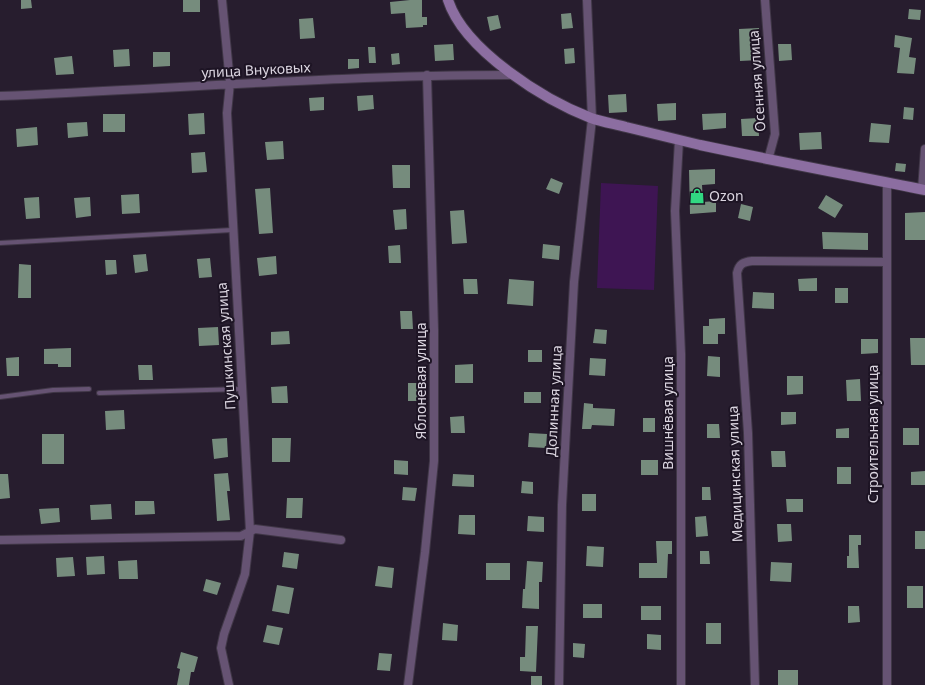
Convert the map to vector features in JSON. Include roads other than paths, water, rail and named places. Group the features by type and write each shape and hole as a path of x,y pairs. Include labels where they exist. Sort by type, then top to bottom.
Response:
{"street":[{"name":"Пушкинская улица","path":"222,0 230,83 227,113 232,230 250,531 245,574 224,634 221,648 229,685"},
{"path":"448,0 452,12 473,41 484,53 546,95 592,118 679,140 768,160 923,190 925,149"},
{"name":"Долинная улица","path":"559,685 562,505 574,282 592,118 587,0"},
{"name":"Осенняя улица","path":"765,0 775,134 768,160"},
{"name":"улица Внуковых","path":"0,96 129,90 230,83 427,75 513,74"},
{"name":"Яблоневая улица","path":"408,685 425,552 434,461 434,330 427,75"},
{"name":"Вишнёвая улица","path":"679,140 675,211 681,354 681,685"},
{"name":"Строительная улица","path":"887,183 887,685"},
{"name":"Медицинская улица","path":"755,685 748,433 737,273 742,263 752,261 886,262"},
{"path":"0,540 241,536 255,529 341,540"}],"lane":[{"path":"0,243 232,230"},
{"path":"0,397 53,390 89,389"},
{"path":"99,393 242,389"}],"place":[{"name":"Ozon","path":"697,196"}]}
